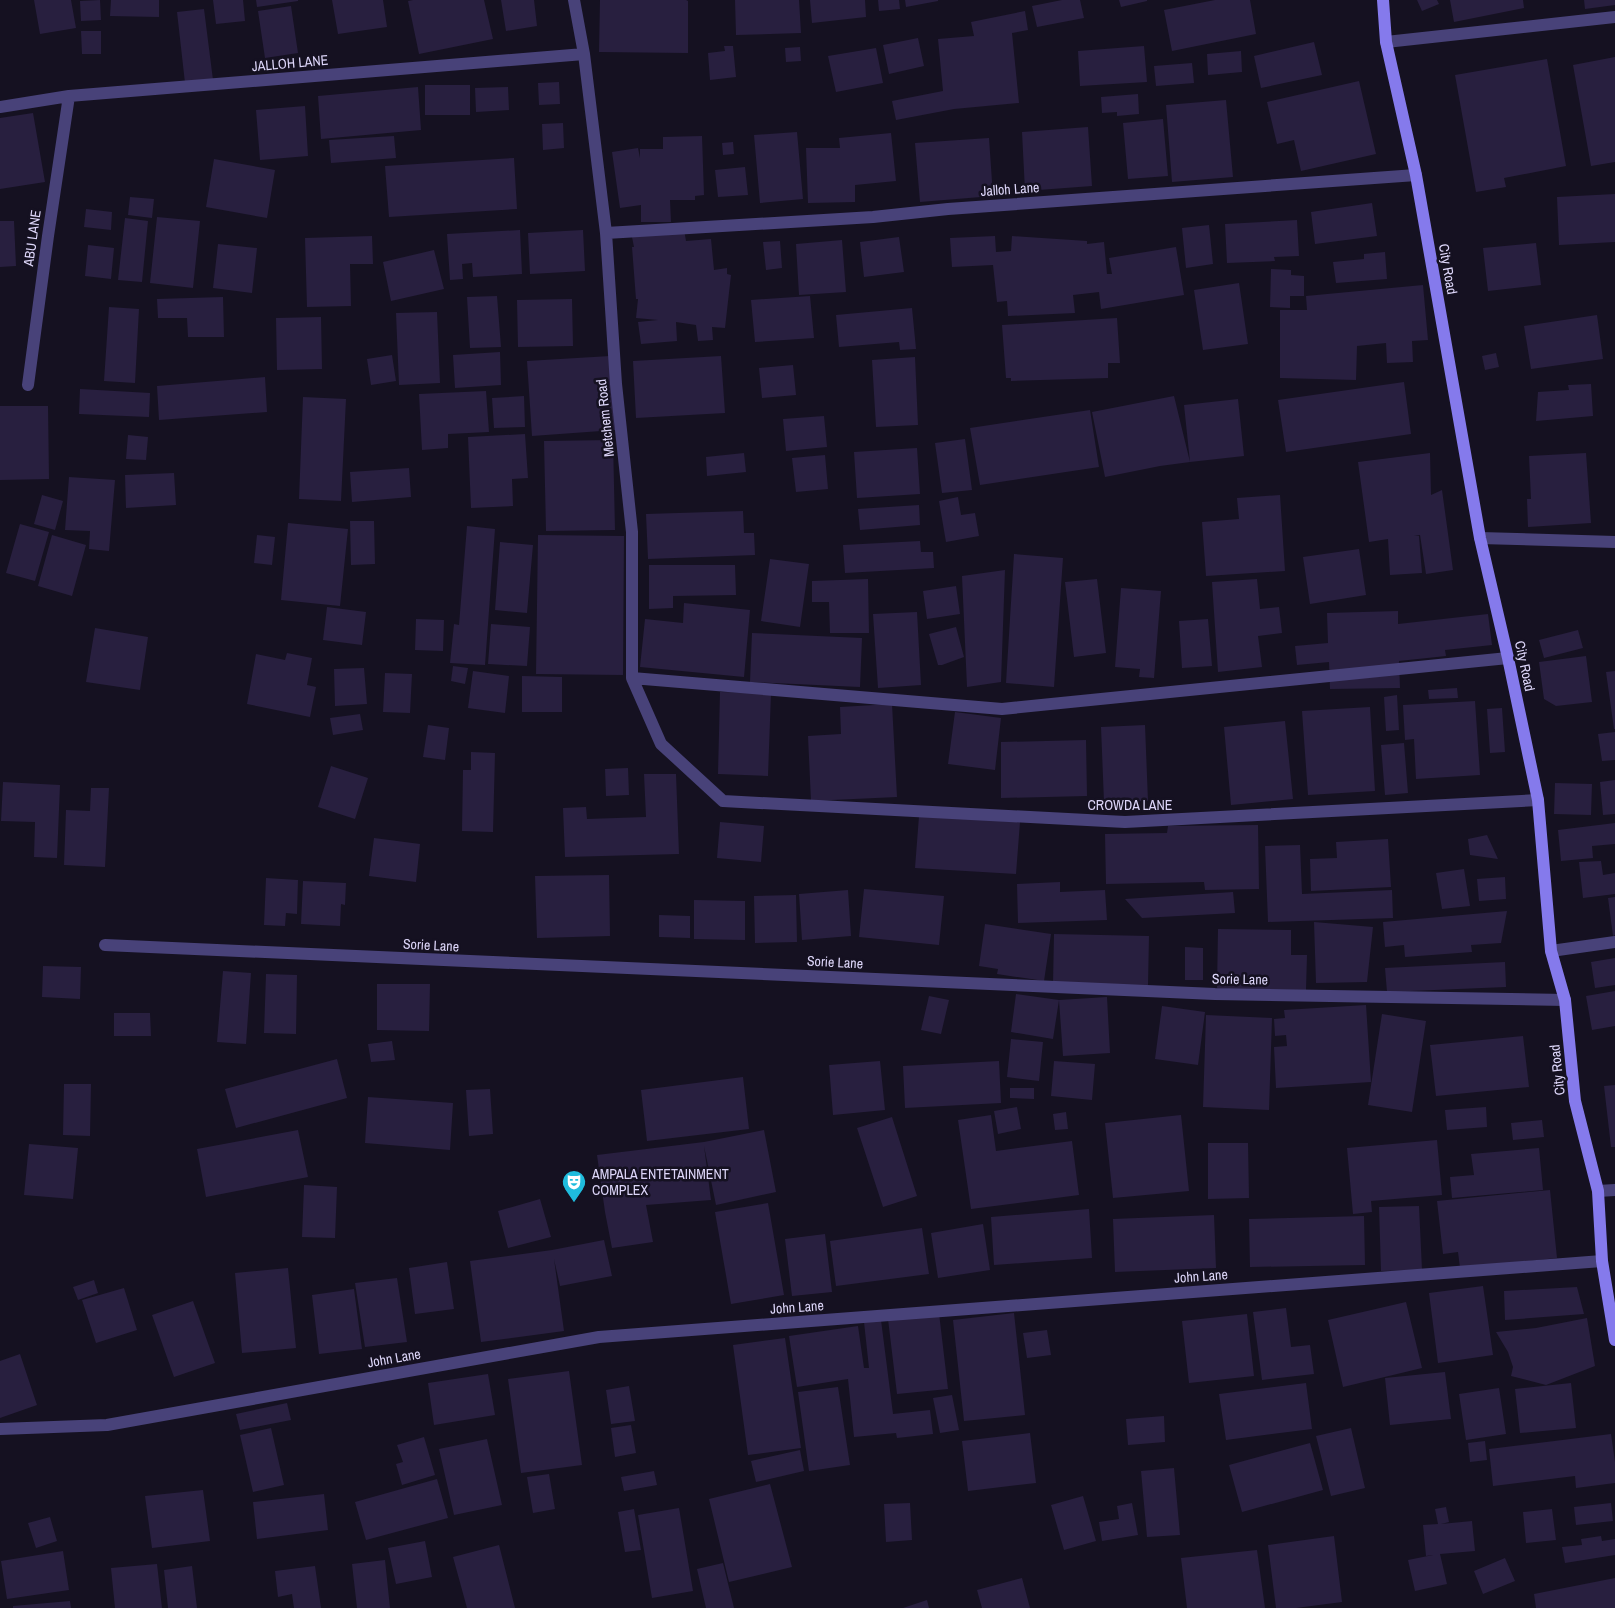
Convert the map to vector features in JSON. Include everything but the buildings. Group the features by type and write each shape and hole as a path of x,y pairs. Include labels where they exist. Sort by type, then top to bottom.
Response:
{"main road":[{"name":"City Road","path":"1383,0 1386,42 1416,175 1480,538 1538,800 1551,951 1564,1000 1575,1101 1598,1191 1602,1261 1615,1340"}],"street":[{"name":"Metchem Road","path":"574,0 584,54 606,233 616,384 632,532 632,678 661,744 723,801"},
{"path":"1386,42 1615,17"},
{"name":"JALLOH LANE","path":"0,107 69,96 584,54"},
{"name":"ABU LANE","path":"28,385 69,96"},
{"name":"Jalloh Lane","path":"606,233 874,217 957,208 1416,175"},
{"path":"1480,538 1615,542"},
{"path":"632,678 1002,709 1508,658"},
{"name":"CROWDA LANE","path":"723,801 1125,822 1538,800"},
{"path":"1551,951 1615,942"},
{"name":"Sorie Lane","path":"105,945 1215,994 1564,1000"},
{"path":"1598,1191 1615,1190"},
{"name":"John Lane","path":"0,1429 107,1425 599,1336 1602,1261"}],"place":[{"name":"AMPALA ENTETAINMENT COMPLEX","path":"574,1203"}]}
